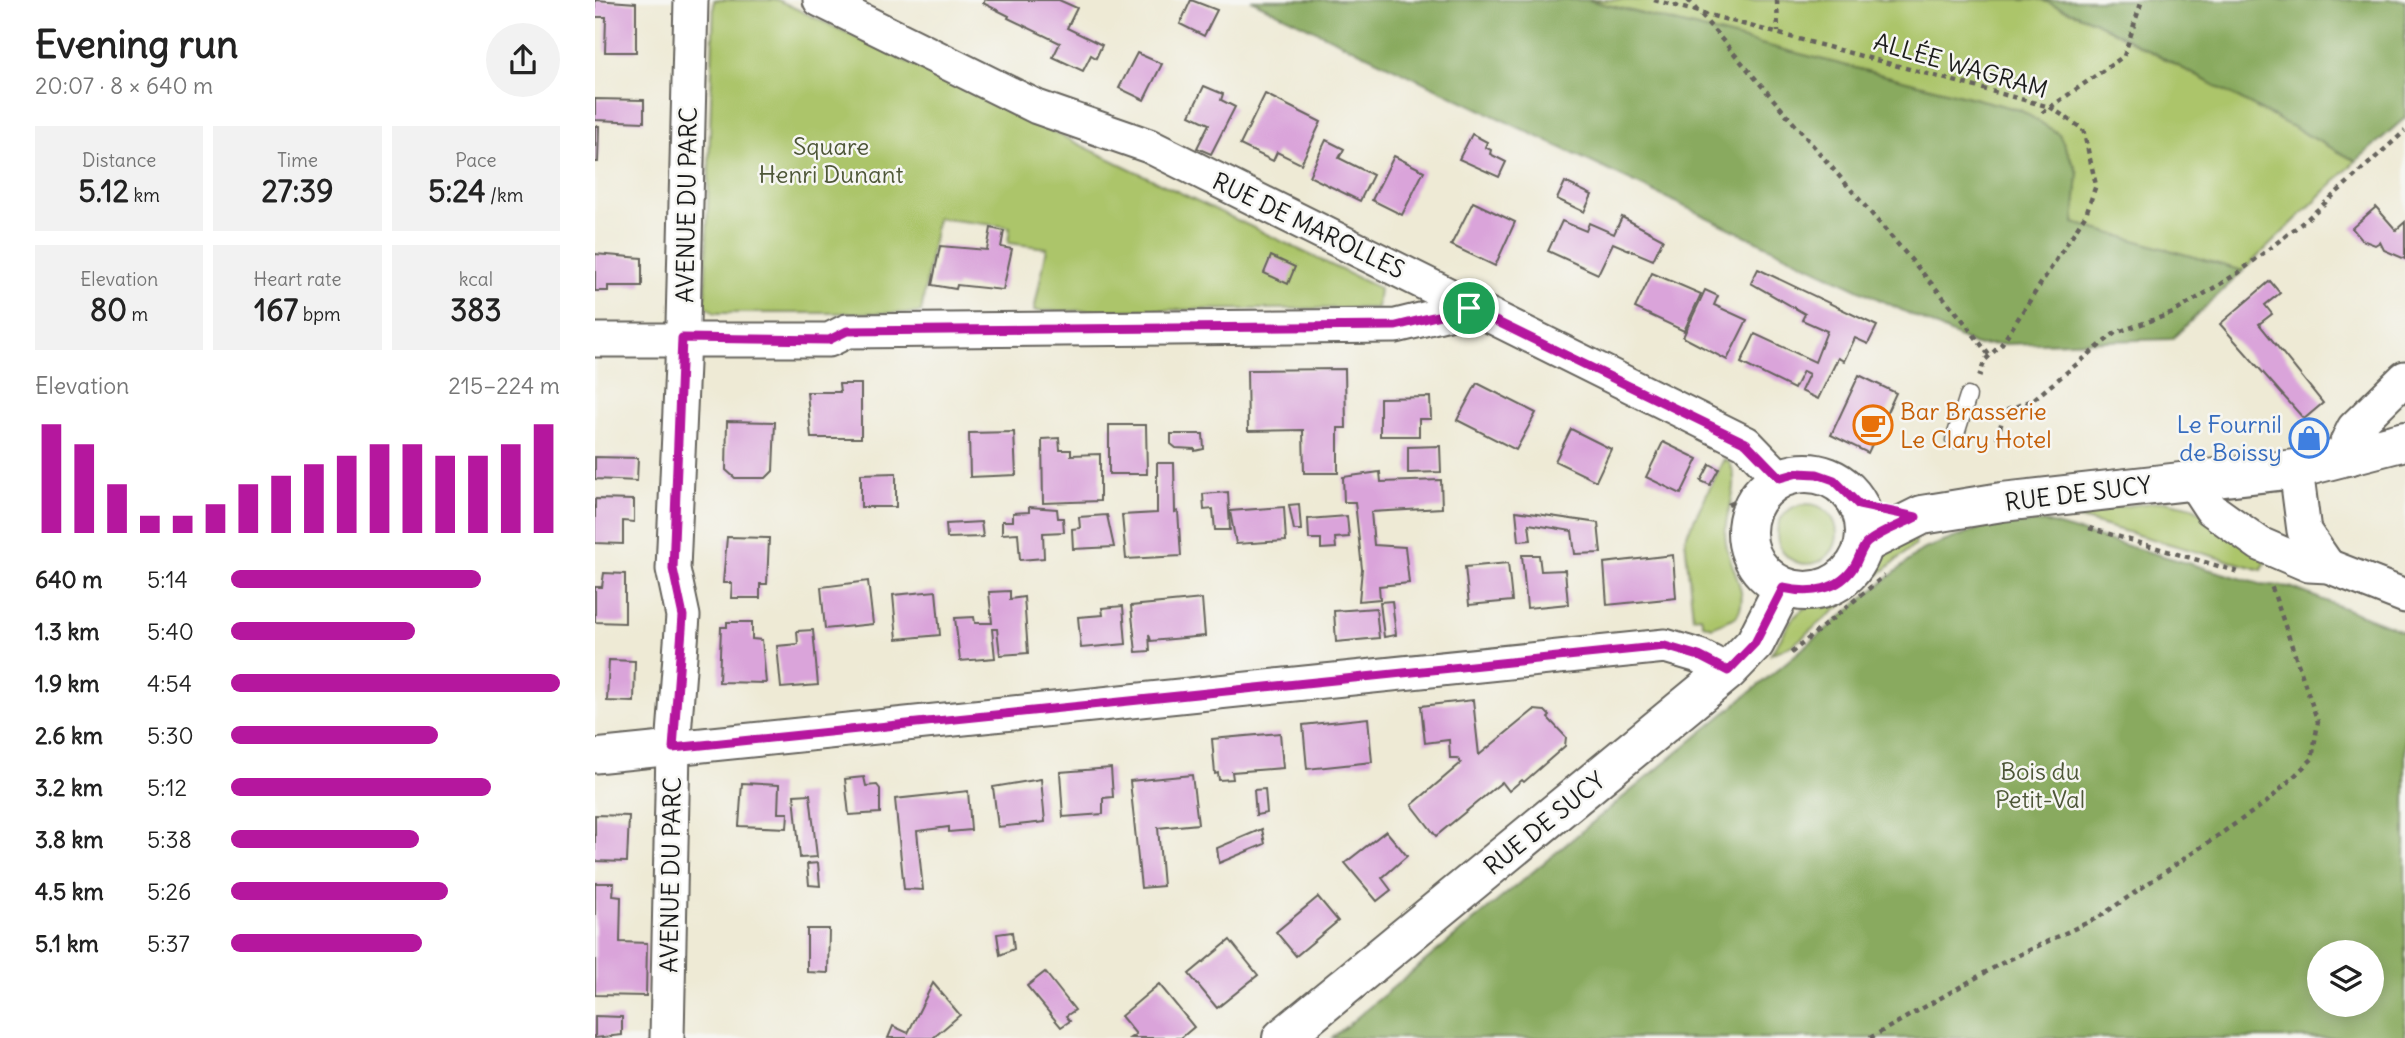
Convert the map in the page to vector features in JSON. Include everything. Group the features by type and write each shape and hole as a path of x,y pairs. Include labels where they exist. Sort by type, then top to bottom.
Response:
{"main road":[{"name":"RUE DE SUCY","path":"1866,543 1916,517 2002,502 2296,469 2350,458 2405,441"},
{"path":"1798,473 1817,474 1834,480 1859,505 1866,543 1853,569 1839,582 1821,590 1802,592 1783,588 1766,578 1753,562 1747,544 1746,524 1752,505 1772,484 1798,473"},
{"name":"RUE DE SUCY","path":"1859,505 1916,517"},
{"name":"RUE DE SUCY","path":"1282,1038 1728,671 1755,643 1783,588"}],"street":[{"name":"AVENUE DU PARC","path":"667,1038 673,748 683,616 673,569 691,0"},
{"name":"RUE DE MAROLLES","path":"820,0 1037,107 1149,146 1389,263 1469,308 1746,443 1772,484"},
{"path":"595,340 829,340 847,331 1396,326 1469,308"},
{"path":"2350,458 2347,442 2354,428 2405,378"},
{"path":"2296,469 2304,531 2329,566"},
{"path":"2192,480 2211,509 2260,544 2309,565 2329,566 2405,596"},
{"path":"595,756 1665,646 1699,656 1728,671"}],"lane":[{"path":"1954,440 1968,397"}],"path":[{"name":"ALLÉE WAGRAM","path":"1654,0 2050,107 2083,128 2096,185 2086,214 2047,278 2001,345 1989,355 1979,370 1977,397 1968,397"},
{"path":"1688,0 1962,319 1989,355"},
{"path":"1777,0 1779,32"},
{"path":"2042,113 2124,56 2142,0"},
{"path":"1997,438 2005,411 2034,399 2115,334 2173,313 2238,273 2306,220 2405,131"},
{"path":"1728,505 1772,484"},
{"path":"2083,527 2255,576"},
{"path":"2266,578 2276,579"},
{"path":"1870,1038 2002,963 2099,916 2267,802 2312,759 2318,722 2271,586"}],"green space":[{"name":"Square Henri Dunant","path":"714,0 778,0 1379,288 1377,308 1034,311 1047,248 1008,243 1010,227 937,218 921,313 715,313 705,305"},
{"path":"1251,0 1588,0 2020,110 2059,134 2078,173 2074,223 2243,271 2172,339 1975,345"},
{"path":"1588,0 2042,0 2096,22 2356,161 2243,271 2074,223 2078,173 2059,134 2020,110"},
{"path":"2042,0 2405,0 2405,118 2356,161 2096,22"},
{"path":"1724,459 1730,463 1734,484 1726,522 1726,543 1742,600 1736,617 1712,627 1703,624 1701,616 1693,617 1685,538"},
{"path":"2165,501 2193,507 2267,557 2262,570 2063,514"},
{"path":"1801,504 1813,504 1832,517 1837,534 1835,546 1824,559 1813,564 1801,564 1782,551 1777,540 1777,528 1790,509"},
{"name":"Bois du Petit-Val","path":"2045,522 2260,584 2290,587 2405,632 2405,1038 1332,1038 1922,550 1986,526"},
{"path":"1916,534 1915,545 1793,645 1771,654 1792,619 1803,609 1835,600 1857,585 1881,554"}],"building":[{"path":"595,0 636,3 636,52 605,52 606,17 595,17"},
{"path":"985,0 1059,0 1077,8 1067,28 1102,45 1096,58 1091,55 1083,71 1053,57 1060,43 1008,18 1009,16 983,3"},
{"path":"1191,0 1217,10 1204,36 1180,24"},
{"path":"1137,53 1162,64 1144,100 1119,88"},
{"path":"1204,86 1223,94 1221,100 1235,107 1211,154 1197,148 1209,124 1190,115"},
{"path":"1265,94 1321,122 1301,164 1277,152 1273,161 1240,145"},
{"path":"595,99 644,100 644,122 595,120"},
{"path":"595,126 599,126 598,162 595,162"},
{"path":"1472,134 1487,142 1485,147 1491,150 1490,154 1506,162 1499,177 1459,159"},
{"path":"1326,140 1344,149 1339,158 1373,175 1360,201 1309,176"},
{"path":"1394,156 1424,171 1402,215 1372,200"},
{"path":"1565,182 1592,195 1584,212 1557,199"},
{"path":"1473,202 1515,222 1495,266 1451,245"},
{"path":"2376,207 2396,230 2405,222 2405,259 2384,250 2380,242 2375,245 2362,240 2352,228"},
{"path":"1622,217 1663,239 1653,260 1613,243 1598,274 1548,251 1562,221 1586,231 1589,223 1614,234"},
{"path":"991,228 1004,231 1001,247 1012,249 1003,290 957,285 956,289 932,285 940,246 987,250"},
{"path":"595,254 642,258 642,286 608,286 608,291 595,291"},
{"path":"1271,256 1295,267 1288,284 1264,273"},
{"path":"1758,269 1877,326 1868,344 1855,338 1844,361 1838,358 1818,399 1801,391 1809,374 1803,371 1794,389 1741,363 1755,334 1815,362 1827,331 1802,320 1805,314 1751,283"},
{"path":"1652,273 1701,294 1684,331 1635,308"},
{"path":"2270,281 2280,293 2265,305 2272,314 2259,324 2323,403 2304,419 2220,324"},
{"path":"1705,290 1718,296 1714,305 1747,320 1727,360 1683,337"},
{"path":"1345,369 1346,428 1338,428 1338,473 1304,473 1303,430 1248,431 1247,370"},
{"path":"1859,375 1896,393 1868,453 1831,435"},
{"path":"1477,383 1536,413 1516,450 1457,420"},
{"path":"839,384 861,384 861,438 811,438 807,392 840,392"},
{"path":"1430,397 1431,419 1419,419 1419,436 1380,436 1380,398"},
{"path":"727,421 775,422 773,471 766,478 735,478 726,470"},
{"path":"1109,425 1146,425 1147,474 1109,474"},
{"path":"1571,429 1611,449 1596,481 1555,461"},
{"path":"1014,432 1016,475 970,477 969,433"},
{"path":"1171,434 1203,434 1204,449 1195,451 1176,448 1171,444"},
{"path":"1059,438 1060,450 1071,450 1071,455 1100,454 1100,501 1043,503 1042,439"},
{"path":"1663,442 1698,459 1681,494 1646,477"},
{"path":"1440,446 1441,472 1408,473 1408,447"},
{"path":"595,457 638,458 637,481 595,479"},
{"path":"1157,463 1174,463 1175,512 1178,511 1181,556 1126,559 1122,515 1157,513"},
{"path":"1710,464 1719,469 1710,485 1701,481"},
{"path":"1380,472 1381,482 1441,480 1442,508 1371,512 1374,545 1405,547 1409,583 1379,586 1380,599 1359,601 1362,569 1355,502 1344,502 1343,477"},
{"path":"896,473 896,507 861,507 861,474"},
{"path":"1228,492 1230,530 1215,530 1213,509 1204,510 1203,494"},
{"path":"595,499 634,500 634,522 623,521 623,544 595,543"},
{"path":"1299,504 1301,530 1294,530 1289,505"},
{"path":"1029,507 1057,509 1058,518 1063,518 1064,532 1043,533 1044,558 1020,560 1018,533 1002,534 1002,521 1013,521 1013,513 1029,512"},
{"path":"1284,507 1286,541 1236,544 1230,511"},
{"path":"1516,511 1598,523 1601,553 1575,554 1572,531 1529,524 1531,540 1519,541"},
{"path":"1107,515 1114,547 1073,549 1072,529 1080,528 1079,517"},
{"path":"1347,516 1349,537 1335,538 1336,548 1321,549 1321,539 1309,539 1308,519"},
{"path":"981,522 983,537 947,538 946,524"},
{"path":"727,537 769,538 767,584 760,584 760,598 731,598 732,583 723,583"},
{"path":"1522,555 1539,555 1541,571 1565,570 1568,604 1527,608"},
{"path":"1673,555 1676,598 1607,605 1604,563"},
{"path":"1508,563 1512,601 1469,605 1465,567"},
{"path":"604,573 625,574 625,623 595,622 595,587 602,587"},
{"path":"868,581 873,624 825,629 821,587"},
{"path":"936,591 940,635 897,639 893,595"},
{"path":"1010,591 1010,599 1024,597 1028,653 1000,655 997,629 992,629 995,658 960,661 955,618 974,617 975,623 992,623 989,592"},
{"path":"1202,599 1205,636 1151,641 1149,634 1150,651 1136,652 1131,606"},
{"path":"1392,601 1396,635 1384,637 1380,602"},
{"path":"1123,606 1126,644 1081,648 1078,617 1103,615 1102,608"},
{"path":"1376,608 1379,638 1336,642 1334,611"},
{"path":"727,622 752,622 752,639 762,640 766,683 719,682 721,627 727,627"},
{"path":"813,630 818,685 781,688 777,646 798,644 797,631"},
{"path":"609,660 635,661 634,702 607,701"},
{"path":"1473,700 1479,755 1534,710 1545,711 1550,716 1548,718 1566,737 1565,746 1524,782 1522,780 1509,791 1502,782 1436,836 1412,805 1461,763 1457,758 1450,758 1449,740 1425,743 1421,706"},
{"path":"1368,718 1372,762 1307,769 1303,725"},
{"path":"1280,733 1283,768 1232,772 1233,779 1219,780 1218,773 1215,774 1212,739"},
{"path":"1111,768 1113,797 1103,798 1103,814 1063,817 1060,772"},
{"path":"1192,775 1198,824 1158,828 1163,886 1141,888 1130,781"},
{"path":"864,777 866,786 877,785 880,789 880,813 849,815 845,779"},
{"path":"1041,779 1045,822 998,827 993,787"},
{"path":"742,783 779,785 778,813 788,813 787,828 739,826"},
{"path":"1265,789 1267,813 1256,815 1254,790"},
{"path":"968,791 971,830 949,832 949,827 917,831 923,890 904,889 895,799"},
{"path":"810,794 817,857 800,858 794,795"},
{"path":"595,815 629,816 627,862 595,861"},
{"path":"1262,829 1265,844 1219,863 1217,848"},
{"path":"1386,831 1407,856 1382,878 1391,890 1377,901 1345,863"},
{"path":"818,863 820,886 809,885 807,864"},
{"path":"595,883 614,883 613,896 621,897 620,942 647,943 646,996 595,995"},
{"path":"1318,897 1338,921 1296,956 1276,932"},
{"path":"807,929 829,929 828,973 807,972"},
{"path":"1012,932 1014,949 1000,955 997,934"},
{"path":"1230,940 1258,975 1217,1008 1189,974"},
{"path":"1045,972 1075,1010 1066,1016 1070,1021 1061,1027 1027,986"},
{"path":"933,983 960,1015 933,1038 888,1038 893,1026 908,1033"},
{"path":"1159,984 1194,1027 1181,1038 1130,1038 1136,1034 1121,1016"},
{"path":"595,1016 622,1017 622,1035 595,1038"}],"place":[{"name":"Bar Brasserie Le Clary Hotel","path":"1873,425"},
{"name":"Le Fournil de Boissy","path":"2309,438"}],"route":[{"path":"1469,308 1746,443 1780,478 1798,473 1817,474 1834,480 1849,492 1859,505 1870,505 1916,517 1866,543 1853,569 1839,582 1821,590 1802,592 1783,588 1755,643 1728,671 1699,656 1665,646 673,748 683,616 673,569 682,338 829,340 847,331 975,332 1396,326 1469,308"}]}
